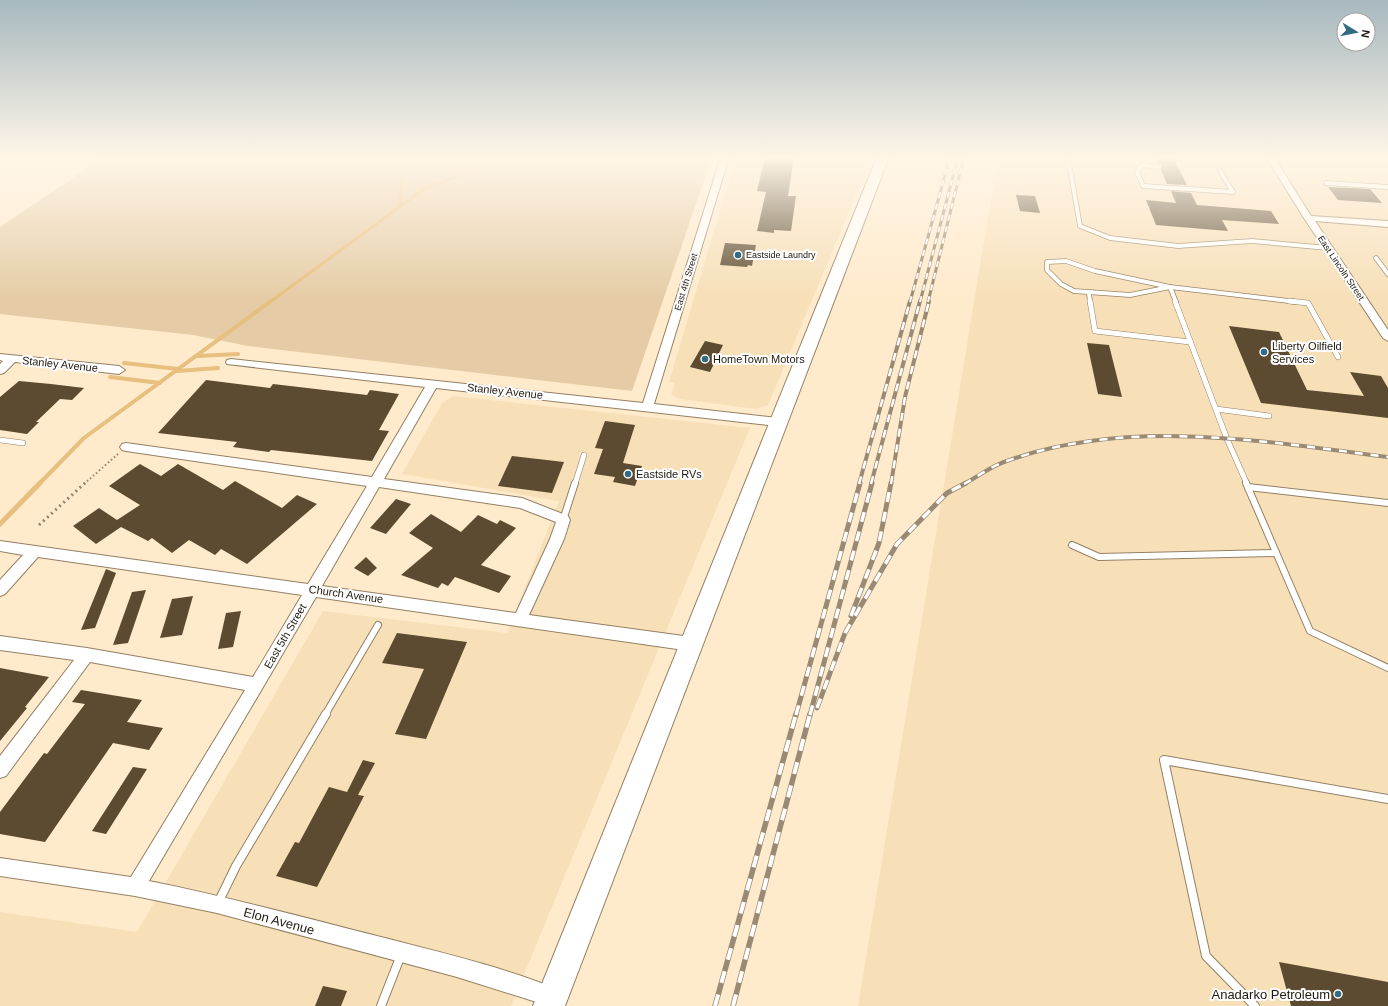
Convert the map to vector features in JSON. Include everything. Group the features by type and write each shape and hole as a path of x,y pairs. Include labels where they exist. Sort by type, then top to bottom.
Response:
{"main road":[{"path":"550,1001 864,204"}],"street":[{"name":"East 4th Street","path":"647,408 710,204"},
{"name":"East Lincoln Street","path":"1299,204 1388,338"},
{"path":"1308,218 1388,224"},
{"name":"Stanley Avenue","path":"0,357 119,370"},
{"path":"0,370 13,358"},
{"name":"Stanley Avenue","path":"231,362 778,422"},
{"name":"East 5th Street","path":"135,887 257,685 433,383"},
{"path":"126,447 522,503 563,520 557,539 520,619"},
{"name":"Church Avenue","path":"0,546 312,589 691,644"},
{"path":"0,590 35,551"},
{"path":"0,643 87,656 257,685"},
{"path":"0,770 87,656"},
{"name":"Elon Avenue","path":"0,867 135,887 217,904 514,984 550,1001"}],"lane":[{"path":"1076,204 1080,226 1110,238 1178,246 1252,241 1328,248"},
{"path":"1376,258 1388,274"},
{"path":"1170,287 1130,295 1074,291 1061,284 1047,270 1047,262 1066,261 1095,271 1170,287 1308,303 1338,357"},
{"path":"1170,287 1216,410 1310,631 1388,668"},
{"path":"1089,293 1095,331 1190,342"},
{"path":"1216,410 1268,416"},
{"path":"0,440 23,443"},
{"path":"563,520 584,455"},
{"path":"1248,487 1388,504"},
{"path":"1072,546 1099,557 1276,553"},
{"path":"217,904 236,866 378,625"},
{"path":"1255,1006 1206,956 1164,760 1388,799"},
{"path":"381,1006 402,953"}],"path":[{"path":"39,525 126,447"}],"shaded area":[{"path":"34,204 696,204 632,391 248,346 193,335 0,314 0,227"},
{"path":"722,204 852,204 768,405 756,409 680,399 671,395 675,383 669,382"},
{"path":"990,204 1388,204 1388,1006 858,1006"},
{"path":"453,396 750,428 511,1006 0,1006 0,912 137,932 323,611 507,633 559,501 402,474 442,403"}],"building":[{"path":"763,204 795,204 791,231 774,230 774,233 757,231"},
{"path":"1018,204 1037,204 1040,213 1020,211"},
{"path":"1148,204 1196,204 1271,211 1279,224 1222,220 1228,231 1156,225"},
{"name":"Eastside Laundry","path":"725,243 756,245 752,266 720,265"},
{"name":"Liberty Oilfield Services","path":"1229,326 1279,332 1307,390 1364,396 1350,372 1381,376 1388,388 1388,418 1261,403"},
{"name":"HomeTown Motors","path":"705,341 723,345 710,372 690,367"},
{"path":"1087,343 1109,345 1122,397 1098,394"},
{"path":"206,380 270,388 273,384 367,395 370,390 399,394 379,430 389,431 372,461 271,450 269,452 233,447 237,442 158,433"},
{"path":"19,381 84,388 72,400 60,399 36,422 39,422 27,434 0,430 0,397"},
{"path":"605,421 635,425 623,463 642,466 635,486 613,482 615,477 594,474 603,449 595,448"},
{"path":"512,456 564,462 552,493 498,486"},
{"path":"140,464 161,476 178,464 223,490 235,481 282,508 297,495 317,504 247,564 221,549 215,555 189,540 172,553 152,538 148,541 121,527 96,544 73,526 99,508 117,520 140,505 109,486"},
{"path":"396,499 411,504 386,534 370,528"},
{"path":"431,514 461,532 478,515 497,524 500,520 516,528 481,565 511,576 499,593 455,577 448,586 442,583 438,588 401,575 433,548 409,533"},
{"path":"366,557 377,568 368,576 354,568"},
{"path":"106,569 116,573 95,628 81,630"},
{"path":"146,590 128,643 113,645 132,592"},
{"path":"193,596 182,635 160,638 172,599"},
{"path":"241,611 233,647 218,649 226,613"},
{"path":"397,633 467,642 426,739 395,734 424,669 382,663"},
{"path":"0,668 49,677 25,707 27,708 0,741"},
{"path":"81,690 142,700 127,722 163,728 149,750 113,743 45,842 0,834 0,812 44,753 47,754 85,704 72,702"},
{"path":"363,760 375,763 358,795 364,796 317,887 276,876 295,842 299,843 329,787 347,792"},
{"path":"133,767 147,769 106,834 92,831"},
{"name":"Anadarko Petroleum","path":"1279,962 1388,982 1388,1006 1291,1006"},
{"path":"323,986 347,991 341,1006 315,1006"}],"waterway":[{"path":"400,207 404,204"},
{"path":"270,302 400,207"},
{"path":"159,383 271,301"},
{"path":"198,356 238,354"},
{"path":"124,363 178,369"},
{"path":"177,371 218,368"},
{"path":"110,377 159,383"},
{"path":"39,484 84,438 159,383"},
{"path":"0,524 40,483"}],"railway":[{"path":"910,302 937,204"},
{"path":"920,302 946,204"},
{"path":"928,302 952,204"},
{"path":"859,484 910,301"},
{"path":"871,484 920,301"},
{"path":"891,484 905,397 929,301"},
{"path":"964,484 999,464 1051,448 1098,440 1146,436 1244,440 1388,457"},
{"path":"796,715 860,483"},
{"path":"810,715 872,483"},
{"path":"851,616 879,543 891,483"},
{"path":"817,708 845,633 897,544 947,493 966,483"},
{"path":"715,1006 796,714"},
{"path":"733,1006 810,714"}],"place":[{"name":"Eastside Laundry","path":"738,255"},
{"name":"Liberty Oilfield Services","path":"1264,352"},
{"name":"HomeTown Motors","path":"705,359"},
{"name":"Eastside RVs","path":"628,474"},
{"name":"Anadarko Petroleum","path":"1338,994"}]}
